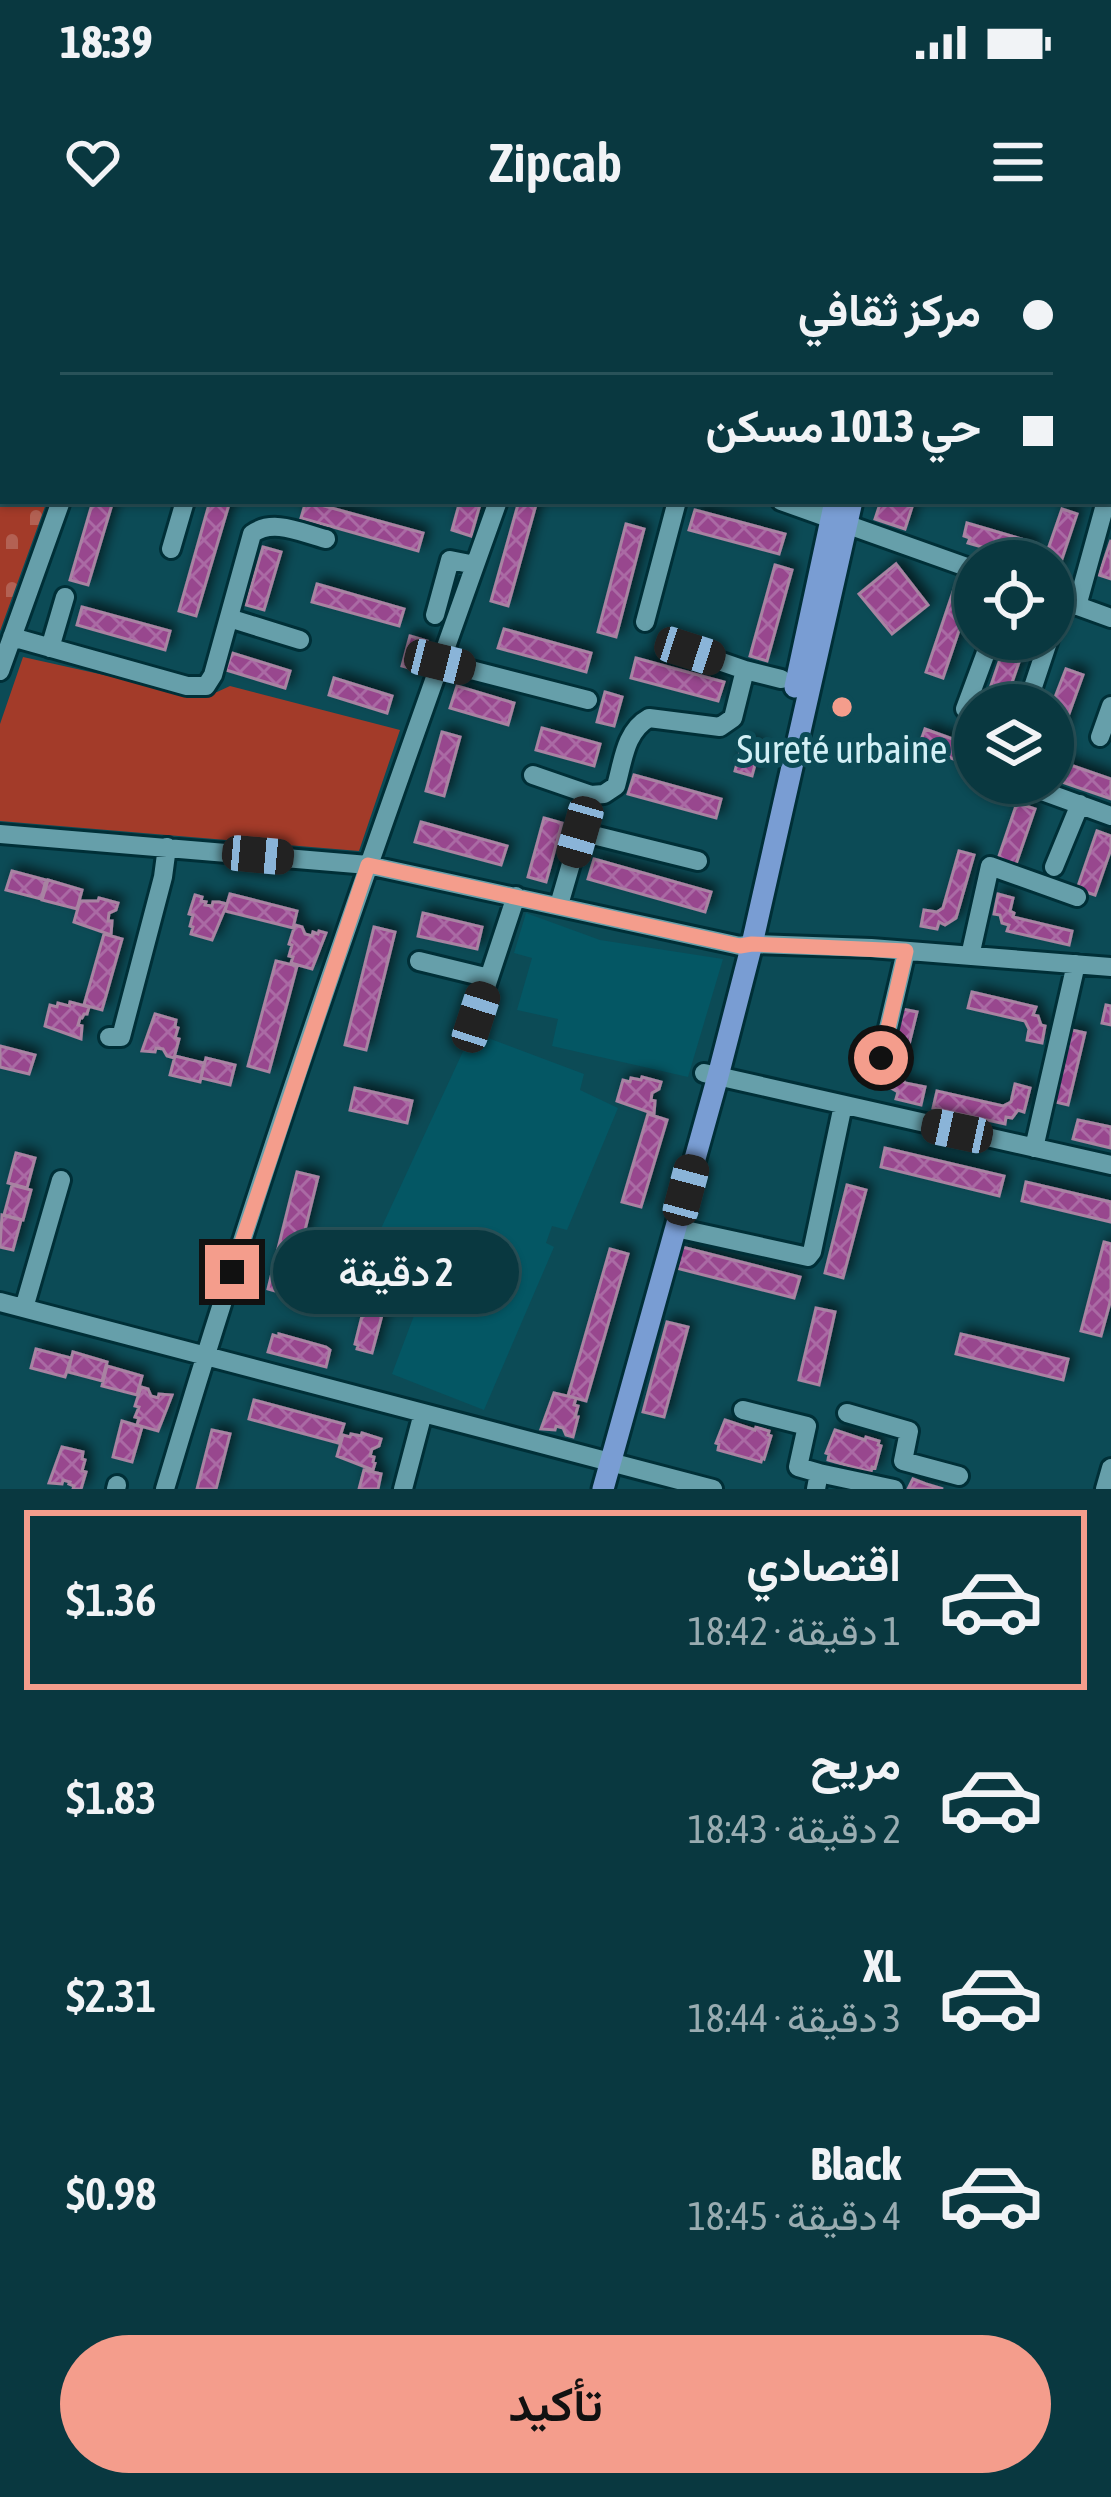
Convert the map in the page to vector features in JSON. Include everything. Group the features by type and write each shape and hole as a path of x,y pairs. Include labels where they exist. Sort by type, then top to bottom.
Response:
{"main road":[{"path":"603,1489 604,1460 746,945 837,515"},
{"path":"590,1489 604,1460 676,1228 711,1075"}],"street":[{"path":"0,671 60,504"},
{"path":"171,549 184,504"},
{"path":"165,1489 354,859 440,662 497,504"},
{"path":"645,622 676,504"},
{"path":"793,504 837,515 954,562"},
{"path":"1074,577 1105,504"},
{"path":"12,637 187,686 206,686 214,674 252,534 272,525 326,539"},
{"path":"435,615 450,560 475,565"},
{"path":"50,648 65,597"},
{"path":"1074,605 1111,618"},
{"path":"229,619 300,640"},
{"path":"690,651 781,679"},
{"path":"440,662 588,700"},
{"path":"533,775 591,795 604,794 616,786 632,732 642,720 728,724 745,670"},
{"path":"1100,737 1111,706"},
{"path":"559,905 591,795"},
{"path":"1074,802 1111,816"},
{"path":"1054,867 1080,804"},
{"path":"580,832 698,862"},
{"path":"0,834 354,859 746,945 906,951 1111,967"},
{"path":"109,1037 121,1037 167,847"},
{"path":"970,956 990,866 1077,898"},
{"path":"476,1017 516,896"},
{"path":"881,1058 906,951"},
{"path":"419,961 489,978"},
{"path":"1034,1148 1076,964"},
{"path":"711,1075 1111,1165"},
{"path":"676,1228 808,1257 843,1105"},
{"path":"24,1308 61,1180"},
{"path":"0,1302 713,1489"},
{"path":"742,1410 808,1426 798,1467 818,1481 895,1489 908,1431 847,1413"},
{"path":"403,1489 423,1413"},
{"path":"903,1461 959,1476"},
{"path":"1105,1489 1111,1468"}],"shaded area":[{"path":"526,913 600,940 723,959 688,1077 552,1046 558,1019 517,1010 532,958 514,953"},
{"path":"472,1032 584,1074 580,1090 618,1108 567,1230 552,1226 546,1243 554,1247 484,1410 392,1374 430,1273 372,1248"}],"green space":[{"path":"0,504 46,504 0,631"},
{"path":"23,657 185,693 217,692 230,686 400,730 359,851 0,821 0,724"}],"building":[{"path":"92,504 112,504 88,585 70,580"},
{"path":"209,504 229,504 196,616 179,611"},
{"path":"305,504 317,504 423,533 418,551 301,518"},
{"path":"459,504 480,504 471,536 452,530"},
{"path":"518,504 536,504 508,606 491,601"},
{"path":"880,504 912,507 905,529 875,519"},
{"path":"1062,509 1077,514 1068,540 1051,540"},
{"path":"695,510 785,534 779,554 689,530"},
{"path":"967,523 1025,540 969,540 964,536"},
{"path":"626,524 644,529 616,637 598,632"},
{"path":"1111,540 1111,579 1099,575"},
{"path":"263,547 281,552 264,610 246,605"},
{"path":"896,564 928,605 892,634 859,594"},
{"path":"775,565 792,570 767,661 750,656"},
{"path":"317,584 404,609 399,626 312,602"},
{"path":"954,589 954,645 943,678 926,672"},
{"path":"82,607 170,631 165,650 77,625"},
{"path":"504,629 591,653 586,672 498,648"},
{"path":"410,636 427,641 419,671 402,666"},
{"path":"232,653 290,671 285,688 226,670"},
{"path":"636,658 724,682 718,701 631,678"},
{"path":"1000,660 1020,660 1011,684 991,684"},
{"path":"1066,669 1083,675 1074,700 1074,684 1060,684"},
{"path":"334,678 392,696 387,713 329,695"},
{"path":"457,686 514,703 508,725 450,708"},
{"path":"605,692 622,697 614,726 597,722"},
{"path":"542,728 600,744 594,766 536,750"},
{"path":"925,729 954,739 954,759 919,746"},
{"path":"442,732 460,737 444,796 426,791"},
{"path":"743,741 760,746 752,776 735,771"},
{"path":"1074,766 1111,779 1111,799 1074,786"},
{"path":"634,775 721,799 716,818 628,794"},
{"path":"1017,804 1035,809 1015,867 997,862"},
{"path":"544,818 562,823 546,882 528,877"},
{"path":"421,822 507,846 501,865 415,842"},
{"path":"1097,831 1111,836 1111,849 1095,895 1077,889"},
{"path":"959,851 974,855 956,918 945,925 939,922 937,929 921,926 924,910 943,908"},
{"path":"594,859 711,892 705,912 588,879"},
{"path":"12,871 46,880 41,899 6,890"},
{"path":"48,880 82,890 77,909 42,900"},
{"path":"230,894 297,911 293,928 225,911"},
{"path":"998,894 1013,898 1013,917 1072,931 1069,945 1007,931 1009,925 994,914"},
{"path":"195,895 205,905 227,904 212,940 191,934 193,915 189,914"},
{"path":"99,898 118,903 109,913 111,935 74,922 80,901"},
{"path":"423,913 482,927 477,949 418,936"},
{"path":"295,925 312,936 313,932 326,933 312,969 291,963 289,944"},
{"path":"374,927 395,932 366,1050 345,1045"},
{"path":"104,934 122,939 102,1010 84,1005"},
{"path":"276,961 297,966 269,1072 248,1066"},
{"path":"972,992 1036,1007 1033,1015 1045,1026 1042,1043 1027,1040 1025,1021 968,1008"},
{"path":"70,1002 89,1007 78,1025 82,1026 81,1039 45,1026 50,1005 69,1006"},
{"path":"1106,1005 1111,1006 1111,1025 1102,1023"},
{"path":"902,1009 917,1012 901,1077 905,1083 925,1087 921,1105 896,1099 892,1081 885,1079"},
{"path":"155,1014 176,1020 175,1038 179,1039 174,1058 163,1049 142,1051"},
{"path":"1067,1029 1085,1033 1068,1105 1051,1101"},
{"path":"0,1046 35,1055 29,1074 0,1067"},
{"path":"175,1056 204,1063 200,1082 170,1075"},
{"path":"206,1058 235,1065 230,1085 201,1078"},
{"path":"642,1077 661,1082 652,1093 654,1114 617,1101 623,1080"},
{"path":"1015,1084 1030,1088 1024,1112 1006,1117 1005,1124 933,1108 937,1091 1003,1106 1011,1102"},
{"path":"355,1088 412,1101 407,1123 350,1110"},
{"path":"648,1114 667,1120 641,1207 622,1202"},
{"path":"1078,1120 1111,1127 1111,1148 1073,1139"},
{"path":"885,1148 1004,1176 999,1196 881,1167"},
{"path":"16,1153 35,1158 27,1188 8,1183"},
{"path":"297,1172 318,1177 289,1295 268,1289"},
{"path":"1026,1182 1111,1202 1111,1222 1022,1201"},
{"path":"12,1185 31,1190 23,1220 4,1215"},
{"path":"847,1185 866,1190 843,1278 825,1273"},
{"path":"2,1215 21,1220 13,1250 0,1247"},
{"path":"1104,1242 1111,1244 1111,1299 1101,1336 1081,1331"},
{"path":"682,1247 800,1277 794,1298 676,1268"},
{"path":"610,1249 628,1254 586,1401 568,1396"},
{"path":"371,1292 387,1296 372,1353 355,1344"},
{"path":"816,1308 835,1312 819,1385 799,1380"},
{"path":"667,1322 688,1327 664,1417 643,1412"},
{"path":"961,1334 1068,1359 1063,1380 956,1354"},
{"path":"273,1335 326,1347 330,1350 326,1367 268,1352"},
{"path":"36,1349 71,1358 65,1377 31,1368"},
{"path":"73,1352 107,1362 102,1381 68,1372"},
{"path":"107,1366 142,1376 137,1395 102,1386"},
{"path":"141,1387 158,1398 159,1394 172,1395 158,1431 137,1425 139,1407 135,1406"},
{"path":"554,1393 576,1398 573,1437 556,1426 555,1430 541,1429"},
{"path":"254,1400 344,1424 338,1443 249,1419"},
{"path":"725,1420 769,1431 761,1462 718,1450"},
{"path":"122,1421 142,1427 132,1462 113,1457"},
{"path":"212,1430 230,1434 216,1489 197,1489"},
{"path":"835,1430 879,1441 871,1472 828,1460"},
{"path":"362,1433 381,1439 370,1456 374,1457 373,1470 337,1456 343,1435"},
{"path":"62,1447 83,1452 82,1471 86,1472 81,1489 63,1480 62,1484 49,1483"},
{"path":"364,1470 381,1474 378,1489 359,1489"},
{"path":"913,1479 926,1484 943,1489 908,1489"}],"place":[{"name":"Sureté urbaine","path":"842,707"}],"route":[{"path":"232,1272 368,865 740,946 906,951 881,1058"}]}
